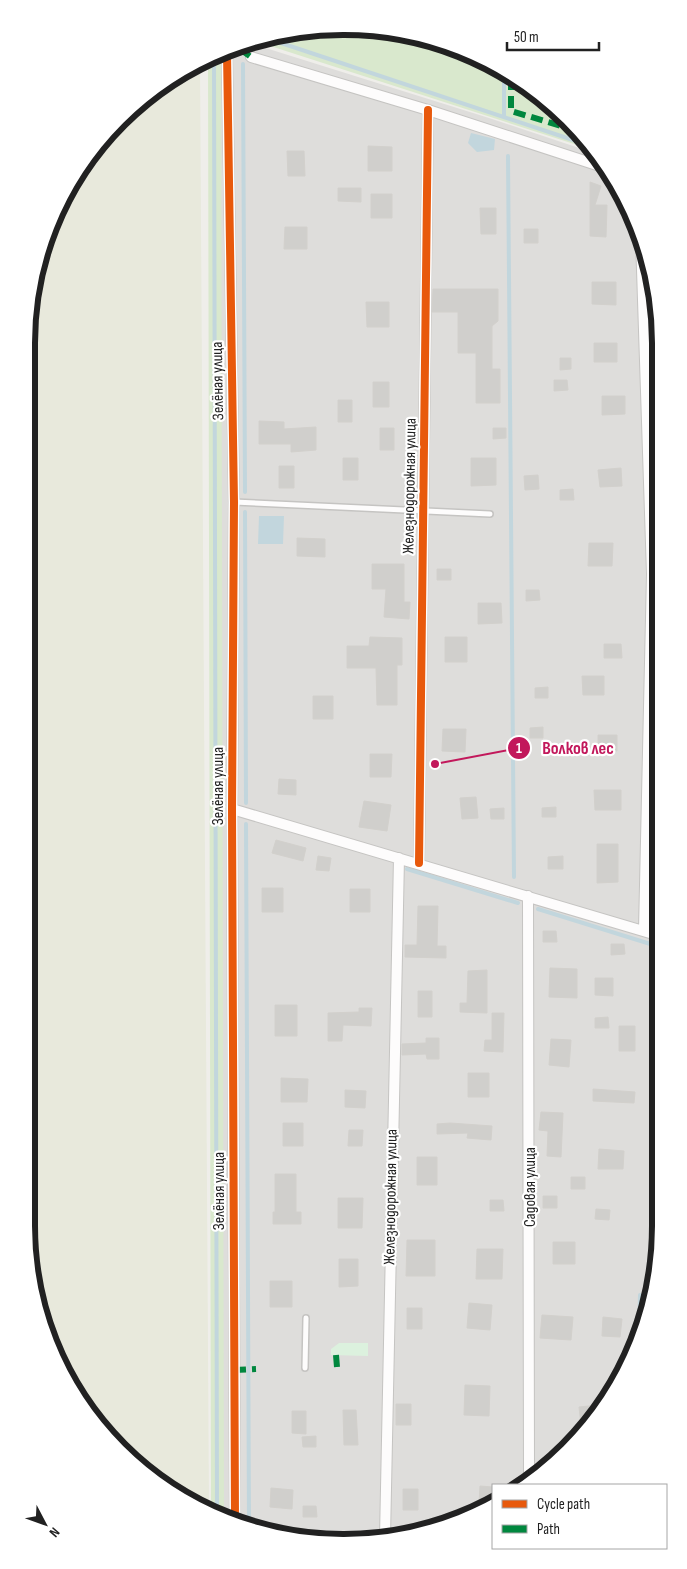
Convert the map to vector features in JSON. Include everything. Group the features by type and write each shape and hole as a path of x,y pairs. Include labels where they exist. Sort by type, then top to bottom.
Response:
{"street":[{"name":"Зелёная улица","path":"227,57 234,502 232,809 235,1515"},
{"path":"251,57 428,110 594,164"},
{"name":"Железнодорожная улица","path":"419,863 428,110"},
{"path":"642,267 652,574 644,930"},
{"path":"232,809 652,933"},
{"name":"Железнодорожная улица","path":"385,1531 399,858"},
{"name":"Садовая улица","path":"528,896 529,1472"}],"lane":[{"path":"234,502 490,514"},
{"path":"305,1368 306,1318"}],"shaded area":[{"path":"261,47 582,149 611,189 636,244 646,283 652,344 652,1226 646,1286 636,1325 611,1380 588,1413 562,1444 512,1484 492,1484 492,1496 443,1518 404,1528 364,1533 323,1533 283,1528 244,1518 212,1504 209,66 225,58"},
{"path":"200,70 209,1503 172,1482 125,1444 99,1413 76,1380 51,1325 41,1286 35,1226 35,344 38,303 51,244 58,225 87,172 125,125 172,87"},
{"path":"471,133 495,139 494,150 477,152 468,143"},
{"path":"259,516 284,516 283,544 258,544"}],"green space":[{"path":"344,35 404,41 443,51 498,76 515,87 562,125 580,146 267,45 303,38"},
{"path":"221,60 224,1510 211,1504 208,66"},
{"path":"339,1343 368,1343 368,1356 331,1355 331,1349"}],"building":[{"path":"368,146 392,147 392,171 368,171"},
{"path":"287,151 304,151 305,176 288,176"},
{"path":"590,182 601,186 595,205 607,205 606,237 590,236"},
{"path":"338,188 361,188 361,202 338,201"},
{"path":"371,194 392,194 392,218 371,218"},
{"path":"480,208 496,208 496,234 481,234"},
{"path":"285,227 307,227 307,249 284,249"},
{"path":"524,229 538,229 538,243 524,243"},
{"path":"592,282 616,282 616,305 592,304"},
{"path":"433,289 498,289 498,321 492,326 492,369 500,369 500,403 476,403 476,353 458,353 458,312 432,312"},
{"path":"366,302 389,302 389,327 367,327"},
{"path":"594,343 617,343 617,362 594,362"},
{"path":"560,358 571,358 571,369 560,370"},
{"path":"554,380 567,380 568,390 554,391"},
{"path":"373,382 389,382 389,407 373,407"},
{"path":"602,396 625,396 625,414 602,415"},
{"path":"338,400 352,400 352,422 338,422"},
{"path":"259,421 284,422 284,429 316,427 316,450 291,452 291,444 259,444"},
{"path":"380,428 394,428 394,450 380,450"},
{"path":"493,428 506,428 506,438 493,439"},
{"path":"343,458 358,458 358,480 343,480"},
{"path":"471,458 496,458 496,485 471,486"},
{"path":"279,466 294,466 294,488 279,488"},
{"path":"621,468 622,486 600,487 598,470"},
{"path":"538,475 539,489 525,490 524,476"},
{"path":"573,489 574,500 560,500 560,490"},
{"path":"297,538 325,539 325,557 297,556"},
{"path":"589,543 613,543 612,566 588,566"},
{"path":"372,564 404,564 404,602 410,602 409,619 384,617 386,589 372,589"},
{"path":"437,569 451,569 451,580 437,580"},
{"path":"526,590 539,590 540,600 526,601"},
{"path":"478,603 501,603 502,623 478,624"},
{"path":"370,637 402,638 402,665 397,665 397,705 377,705 376,668 347,668 347,646 369,646"},
{"path":"445,637 467,637 467,662 445,662"},
{"path":"604,644 621,644 622,658 604,658"},
{"path":"582,676 604,676 604,695 583,695"},
{"path":"548,687 548,698 535,698 535,688"},
{"path":"313,696 333,696 333,719 313,719"},
{"path":"543,727 543,738 530,738 530,728"},
{"path":"443,729 466,729 465,752 442,751"},
{"path":"598,735 617,735 617,751 598,751"},
{"path":"370,754 392,754 391,777 370,777"},
{"path":"279,779 296,780 296,795 278,794"},
{"path":"594,790 621,790 621,810 595,810"},
{"path":"476,797 478,818 462,819 460,798"},
{"path":"364,801 391,805 387,831 359,827"},
{"path":"556,807 556,817 542,817 542,808"},
{"path":"504,808 504,819 491,819 490,809"},
{"path":"276,840 306,848 303,861 272,853"},
{"path":"597,844 618,844 618,882 597,883"},
{"path":"318,856 331,858 329,871 316,870"},
{"path":"563,856 563,869 548,869 548,857"},
{"path":"262,888 283,888 283,912 262,912"},
{"path":"350,889 370,889 370,912 350,912"},
{"path":"418,906 438,906 437,946 446,946 446,958 405,957 405,945 417,945"},
{"path":"543,931 556,931 557,942 543,942"},
{"path":"611,944 624,944 625,954 611,955"},
{"path":"550,968 577,969 577,998 549,997"},
{"path":"487,970 487,1013 460,1012 460,1003 467,1003 468,971"},
{"path":"595,978 613,978 613,996 595,995"},
{"path":"418,991 432,991 432,1017 418,1017"},
{"path":"275,1005 297,1005 297,1036 275,1036"},
{"path":"359,1008 372,1008 371,1026 343,1025 342,1041 328,1041 328,1013 359,1012"},
{"path":"492,1013 504,1013 503,1052 484,1051 485,1040 492,1040"},
{"path":"608,1017 609,1028 595,1028 595,1018"},
{"path":"619,1026 635,1026 635,1051 619,1051"},
{"path":"426,1038 439,1038 439,1059 427,1059 426,1054 402,1055 402,1044 426,1043"},
{"path":"551,1039 571,1040 569,1067 549,1065"},
{"path":"468,1073 489,1073 489,1097 468,1097"},
{"path":"281,1078 308,1079 307,1102 281,1102"},
{"path":"593,1089 635,1092 634,1103 593,1101"},
{"path":"345,1090 366,1091 365,1108 345,1107"},
{"path":"541,1112 563,1113 561,1157 547,1156 548,1131 539,1130"},
{"path":"283,1123 303,1123 303,1146 283,1146"},
{"path":"437,1124 492,1126 491,1140 467,1138 468,1133 437,1134"},
{"path":"349,1130 363,1130 362,1146 348,1146"},
{"path":"599,1149 624,1151 623,1169 598,1169"},
{"path":"417,1157 437,1157 437,1185 417,1185"},
{"path":"275,1174 296,1174 296,1212 301,1212 301,1224 273,1224 273,1212 275,1212"},
{"path":"571,1177 585,1177 585,1189 571,1189"},
{"path":"543,1196 557,1196 557,1208 543,1208"},
{"path":"338,1198 363,1198 362,1228 338,1228"},
{"path":"490,1200 503,1200 504,1211 490,1211"},
{"path":"596,1209 610,1210 609,1220 595,1219"},
{"path":"407,1240 435,1240 435,1276 406,1276"},
{"path":"553,1242 575,1242 575,1264 553,1264"},
{"path":"477,1249 503,1249 502,1279 476,1279"},
{"path":"339,1259 358,1259 358,1286 339,1287"},
{"path":"270,1281 292,1281 292,1307 270,1307"},
{"path":"469,1303 492,1305 490,1330 467,1328"},
{"path":"407,1308 422,1308 422,1329 407,1329"},
{"path":"542,1315 573,1317 571,1340 540,1338"},
{"path":"603,1317 622,1319 620,1337 602,1336"},
{"path":"465,1385 490,1386 489,1416 464,1415"},
{"path":"396,1404 411,1404 411,1425 396,1425"},
{"path":"594,1406 581,1422 579,1407"},
{"path":"343,1410 356,1410 358,1445 344,1445"},
{"path":"292,1411 306,1411 306,1434 292,1433"},
{"path":"316,1436 316,1447 303,1447 302,1437"},
{"path":"480,1486 492,1487 492,1496 479,1502"},
{"path":"271,1488 293,1490 292,1509 270,1507"},
{"path":"403,1489 418,1489 418,1510 403,1510"},
{"path":"303,1506 316,1506 317,1517 303,1517"}],"waterway":[{"path":"279,42 576,141"},
{"path":"214,63 217,1507"},
{"path":"243,64 245,492"},
{"path":"504,80 504,117"},
{"path":"508,156 514,877"},
{"path":"245,512 246,803"},
{"path":"246,824 249,1519"},
{"path":"407,869 518,903"},
{"path":"538,909 652,945"},
{"path":"640,1295 640,1310"}],"marked path":[{"path":"243,51 251,57"},
{"path":"511,84 511,111 563,127"},
{"path":"336,1355 337,1367"},
{"path":"234,1370 256,1369"}],"cycle path":[{"path":"227,57 234,502 232,809 235,1515"},
{"path":"419,863 428,110"}],"place":[{"name":"Волков лес","path":"435,764"}]}
